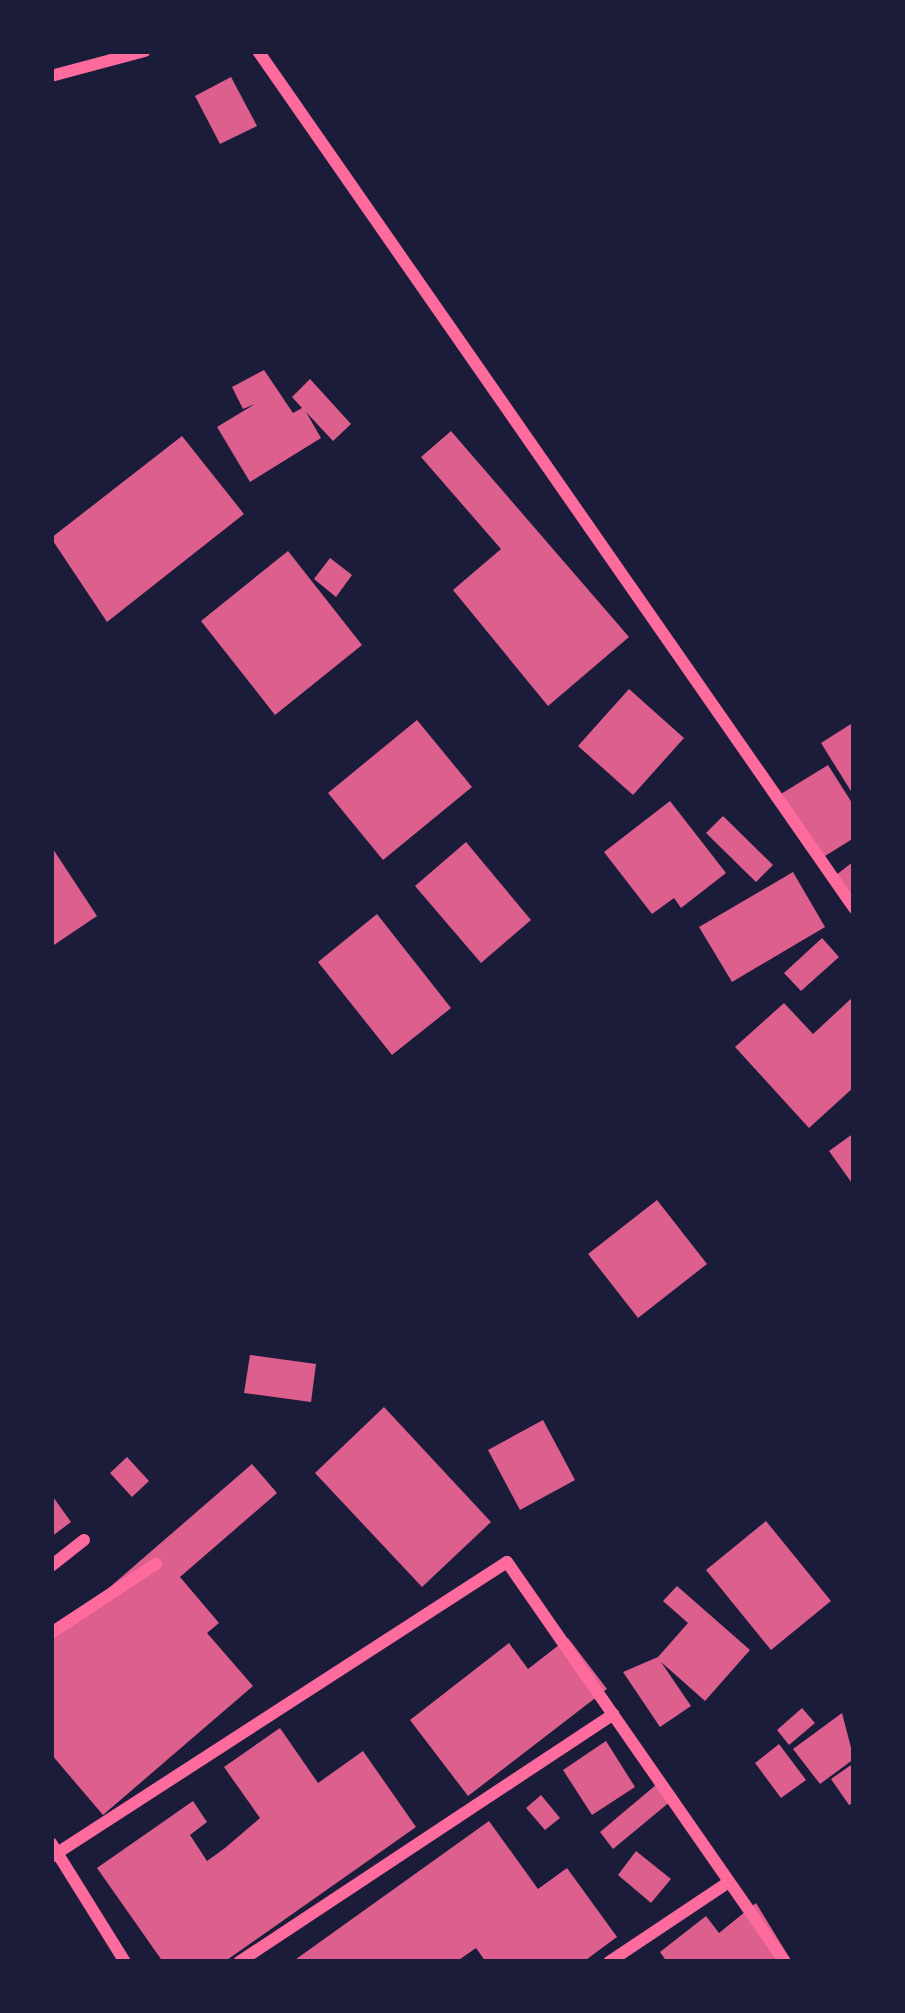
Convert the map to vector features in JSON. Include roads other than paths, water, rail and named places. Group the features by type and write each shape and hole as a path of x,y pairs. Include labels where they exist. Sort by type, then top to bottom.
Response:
{"street":[{"path":"51,76 145,51"},
{"path":"258,51 854,908"},
{"path":"51,1566 84,1540"},
{"path":"125,1962 53,1851 507,1562 785,1962"},
{"path":"51,1633 156,1564"},
{"path":"239,1962 613,1714"},
{"path":"610,1962 729,1882"}]}
